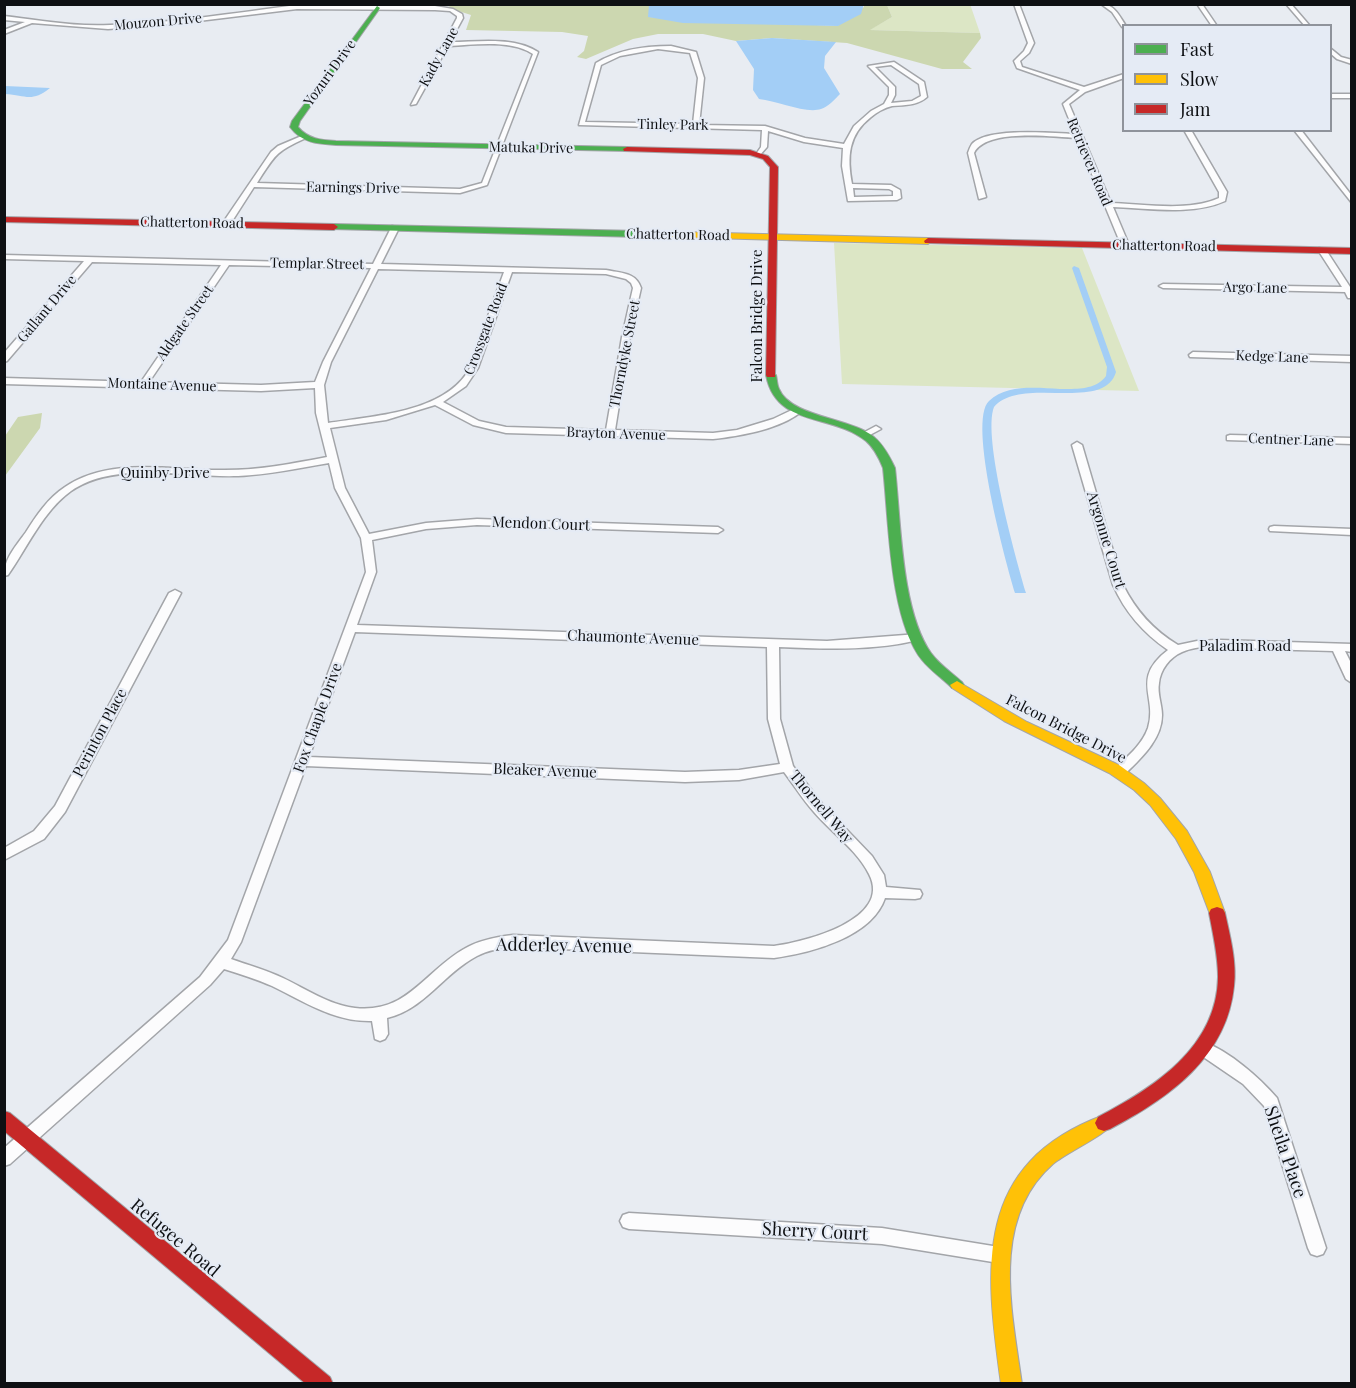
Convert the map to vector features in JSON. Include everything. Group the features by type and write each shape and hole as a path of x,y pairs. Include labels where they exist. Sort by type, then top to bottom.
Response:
{"street":[{"path":"1016,4 1031,43 1027,52 1017,60 1020,68 1086,90"},
{"path":"1102,4 1114,11 1123,24"},
{"path":"1199,4 1214,24"},
{"path":"1288,4 1306,24"},
{"name":"Mouzon Drive","path":"4,18 87,27 128,26 297,7 435,8 455,12"},
{"name":"Yozuri Drive","path":"304,137 295,130 296,121 377,8"},
{"name":"Kady Lane","path":"413,104 460,18 460,15 455,12"},
{"path":"4,32 31,22"},
{"path":"446,44 517,46 536,53 501,147"},
{"name":"Tinley Park","path":"696,126 701,78 693,52 682,49 636,49 598,64 581,124 765,128 804,141 845,146"},
{"path":"1332,52 1347,62"},
{"path":"849,186 891,188 896,190 897,198 892,200 851,199 849,186 845,146 850,135 874,112 887,105 916,102 924,97 922,83 892,63 871,66 892,87 892,95 887,105"},
{"name":"Retriever Road","path":"1122,77 1086,90 1071,98 1066,104 1125,245"},
{"path":"1332,96 1352,96"},
{"path":"759,154 764,147 765,128"},
{"path":"1107,205 1194,207 1218,202 1223,197 1223,192 1188,132"},
{"path":"1299,132 1352,201"},
{"path":"982,197 971,153 971,147 977,141 990,137 1014,135 1079,136"},
{"path":"226,224 273,153 280,147 304,137"},
{"name":"Matuka Drive","path":"304,137 336,143 759,154"},
{"name":"Earnings Drive","path":"252,185 467,190 485,184 501,147"},
{"name":"Falcon Bridge Drive","path":"759,154 769,159 774,167 771,383 779,398 797,411 871,431 887,461 903,598 914,637 943,675 968,695 989,708 1119,772 1152,798 1177,823 1196,854 1213,899 1225,953 1225,996 1214,1033 1191,1065 1170,1085 1069,1141 1043,1162 1026,1180 1014,1207 999,1255 1012,1383"},
{"path":"1218,202 1230,207"},
{"name":"Chatterton Road","path":"4,219 1352,251"},
{"name":"Fox Chaple Drive","path":"4,1159 169,1016 206,981 234,942 371,572 366,538 340,488 324,426 319,385 327,362 395,228"},
{"path":"1322,250 1349,294"},
{"name":"Templar Street","path":"4,257 606,272 629,277"},
{"name":"Gallant Drive","path":"4,359 90,259"},
{"name":"Aldgate Street","path":"142,385 228,262"},
{"name":"Crossgate Road","path":"324,426 404,413 436,402 456,391 470,377 508,269"},
{"name":"Thorndyke Street","path":"610,434 626,337 637,288 635,282 629,277"},
{"name":"Argo Lane","path":"1163,286 1349,294"},
{"name":"Kedge Lane","path":"1193,355 1352,359"},
{"name":"Montaine Avenue","path":"4,381 261,388 319,385"},
{"name":"Brayton Avenue","path":"436,402 476,423 498,429 525,432 725,435 766,424 797,411"},
{"name":"Centner Lane","path":"1230,438 1352,441"},
{"name":"Argonne Court","path":"1077,445 1124,599 1133,614 1147,629 1177,650"},
{"name":"Quinby Drive","path":"4,573 55,502 66,490 91,478 132,471 243,473 333,459"},
{"name":"Mendon Court","path":"366,538 426,526 477,522 718,530"},
{"path":"1274,529 1352,532"},
{"name":"Perinton Place","path":"4,855 30,841 54,818 175,593"},
{"name":"Chaumonte Avenue","path":"352,628 773,644 858,644 914,637"},
{"name":"Thornell Way","path":"773,644 774,718 787,766 818,808 867,860 877,875 880,892"},
{"name":"Paladim Road","path":"1119,772 1148,741 1153,732 1156,715 1153,679 1167,657 1177,650 1194,646 1236,644 1352,648"},
{"path":"1337,647 1352,679"},
{"name":"Bleaker Avenue","path":"302,762 694,777 739,775 787,766"},
{"path":"880,892 915,894"},
{"name":"Adderley Avenue","path":"221,962 265,977 339,1011 355,1015 379,1013 404,1006 457,961 483,946 513,941 751,952 796,949 819,943 850,928 875,907 880,892"},
{"path":"379,1013 380,1034"},
{"name":"Sheila Place","path":"1204,1049 1242,1074 1263,1092 1271,1103 1317,1248"},
{"name":"Refugee Road","path":"4,1119 323,1383"},
{"name":"Sherry Court","path":"629,1221 882,1236 999,1255"}],"green space":[{"path":"450,4 649,4 649,17 837,26 864,5 887,5 892,17 870,30 980,33 981,38 963,62 972,69 942,69 847,43 772,38 736,41 703,34 658,34 633,39 586,59 577,57 584,51 588,36 562,32 466,30 471,15 449,8"},
{"path":"970,4 980,33 869,30 892,17 887,5"},
{"path":"834,243 1082,248 1139,391 842,384"},
{"path":"42,413 40,428 5,476 5,436 18,417"}],"water":[{"path":"864,4 861,14 838,26 683,23 648,17 649,5"},
{"path":"772,38 836,42 825,56 824,68 840,94 826,107 815,110 800,109 759,99 753,90 754,69 736,41"},
{"path":"5,86 50,88 43,93 28,97 5,94"},
{"path":"1074,266 1079,268 1116,372 1108,384 1096,390 1079,393 1023,394 1007,398 994,407 992,422 996,470 1008,527 1026,593 1015,593 990,493 985,463 983,414 989,401 1013,389 1085,388 1097,384 1106,376 1107,367 1072,268"}],"traffic: fast":[{"path":"377,8 296,121 294,127 302,136 312,140 336,143 627,149"},
{"path":"334,227 639,234"},
{"path":"771,375 774,390 782,401 810,415 857,430 868,437 881,451 889,468 903,598 910,626 927,657 957,685"}],"traffic: slow":[{"path":"639,234 928,241"},
{"path":"957,685 1008,718 1114,769 1139,787 1155,802 1182,835 1202,872 1217,913"},
{"path":"1012,1384 1004,1325 1000,1265 1003,1235 1011,1208 1024,1182 1045,1159 1073,1139 1104,1123"}],"traffic: jam":[{"path":"627,149 750,152 759,154 772,163 774,167 771,375"},
{"path":"4,219 334,227"},
{"path":"928,241 1352,251"},
{"path":"1104,1123 1166,1085 1200,1052 1212,1032 1221,1010 1226,986 1224,950 1217,913"},
{"path":"4,1119 323,1384"}]}
